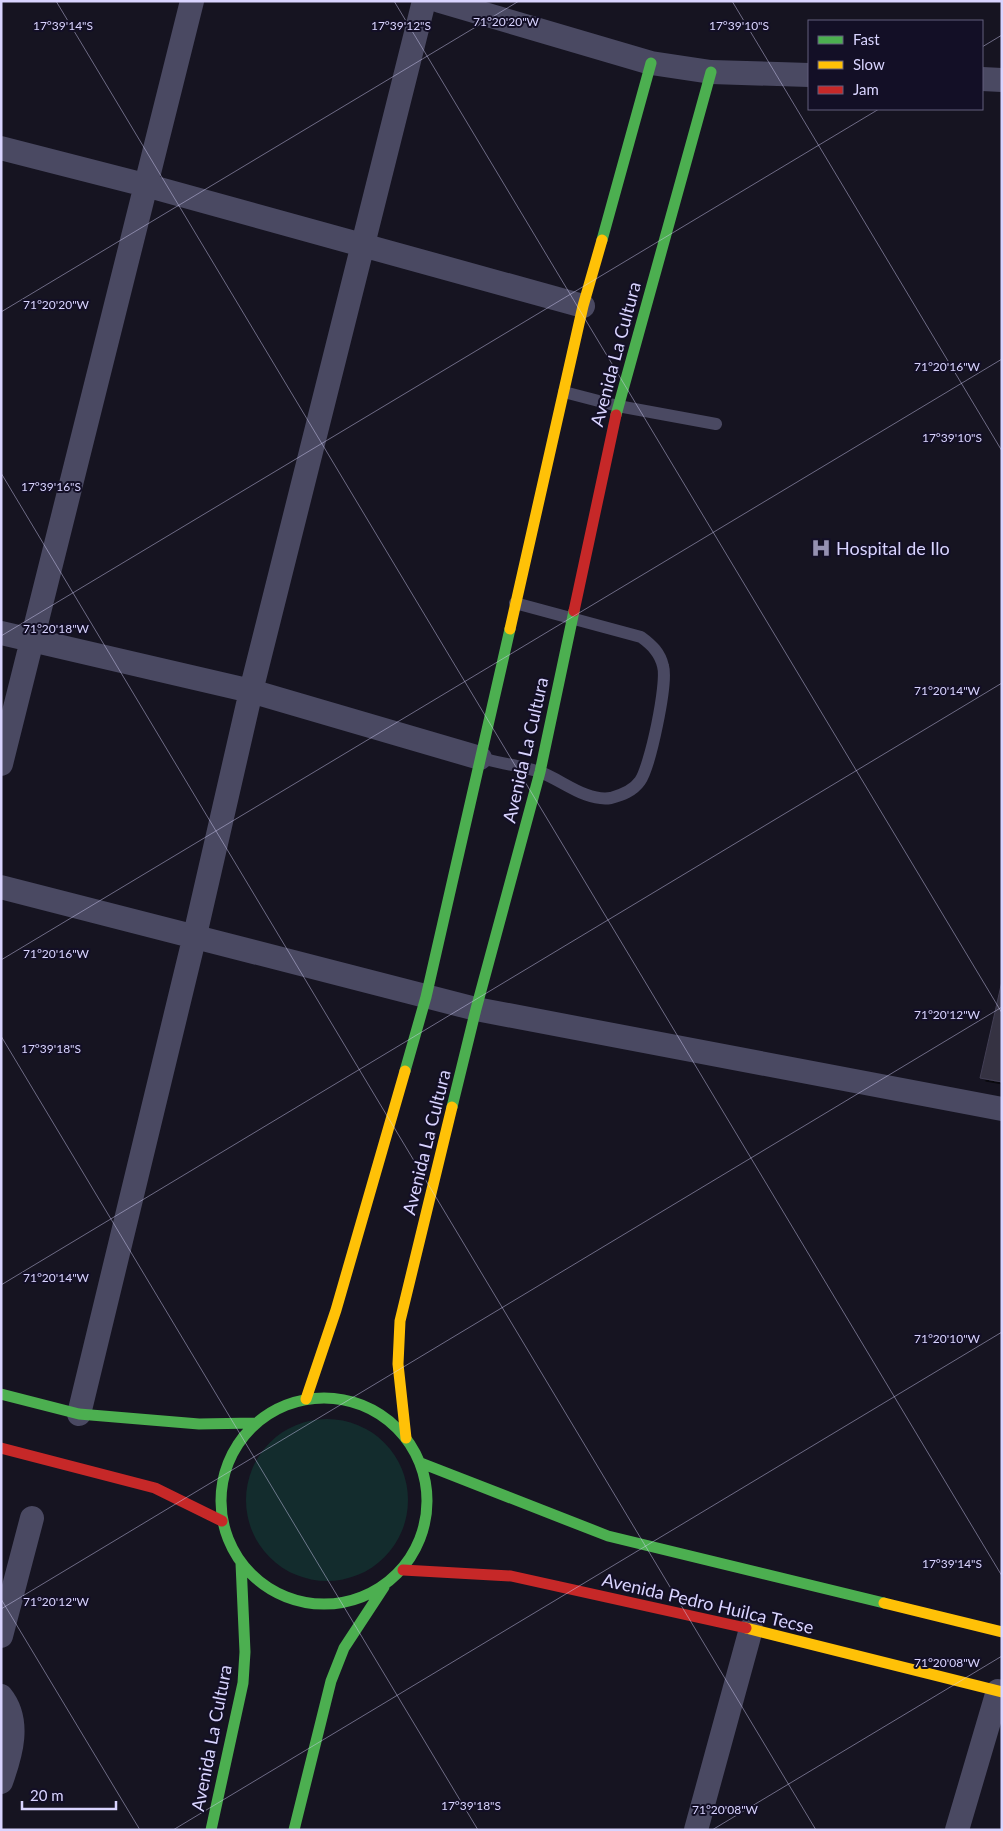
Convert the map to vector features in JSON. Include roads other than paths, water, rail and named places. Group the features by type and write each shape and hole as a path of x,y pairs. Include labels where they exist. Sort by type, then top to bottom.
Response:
{"street":[{"path":"1,764 192,1"},
{"path":"78,1414 195,935 251,690 424,1"},
{"path":"440,1 651,63 711,72 808,75"},
{"path":"306,1399 336,1310 426,997 583,306 651,63"},
{"name":"Avenida La Cultura","path":"406,1438 398,1364 400,1321 476,1008 540,772 618,406 711,72"},
{"path":"983,79 1002,80"},
{"path":"1,148 145,185 583,306"},
{"path":"1,633 251,690 480,758"},
{"path":"1,887 195,935 426,997 1002,1109"},
{"path":"1,1394 78,1414 199,1424 255,1422"},
{"path":"294,1830 331,1681 344,1648 384,1587 403,1570 418,1546 426,1519 428,1490 421,1463 406,1438 386,1418 362,1404 334,1398 306,1399 279,1407 255,1422 238,1443 226,1467 221,1494 222,1520 230,1543 241,1563 259,1582 281,1595 305,1603 331,1605 348,1603 384,1587"},
{"path":"1,1448 155,1488 222,1520"},
{"path":"421,1463 608,1536 1002,1632"},
{"path":"1,1636 32,1518"},
{"name":"Avenida La Cultura","path":"211,1830 243,1682 245,1652 241,1563"},
{"name":"Avenida Pedro Huilca Tecse","path":"403,1570 511,1576 751,1629 1000,1691"},
{"path":"696,1830 751,1629"},
{"path":"960,1827 1000,1691"},
{"path":"1,1696 7,1703 14,1730 9,1760 1,1782"}],"lane":[{"path":"564,392 618,406 716,424"},
{"path":"480,758 540,772 600,798 621,795 632,790 644,775 665,687 664,667 659,655 651,644 641,637 515,603"}],"place":[{"name":"Hospital de Ilo","path":"821,548"}]}
